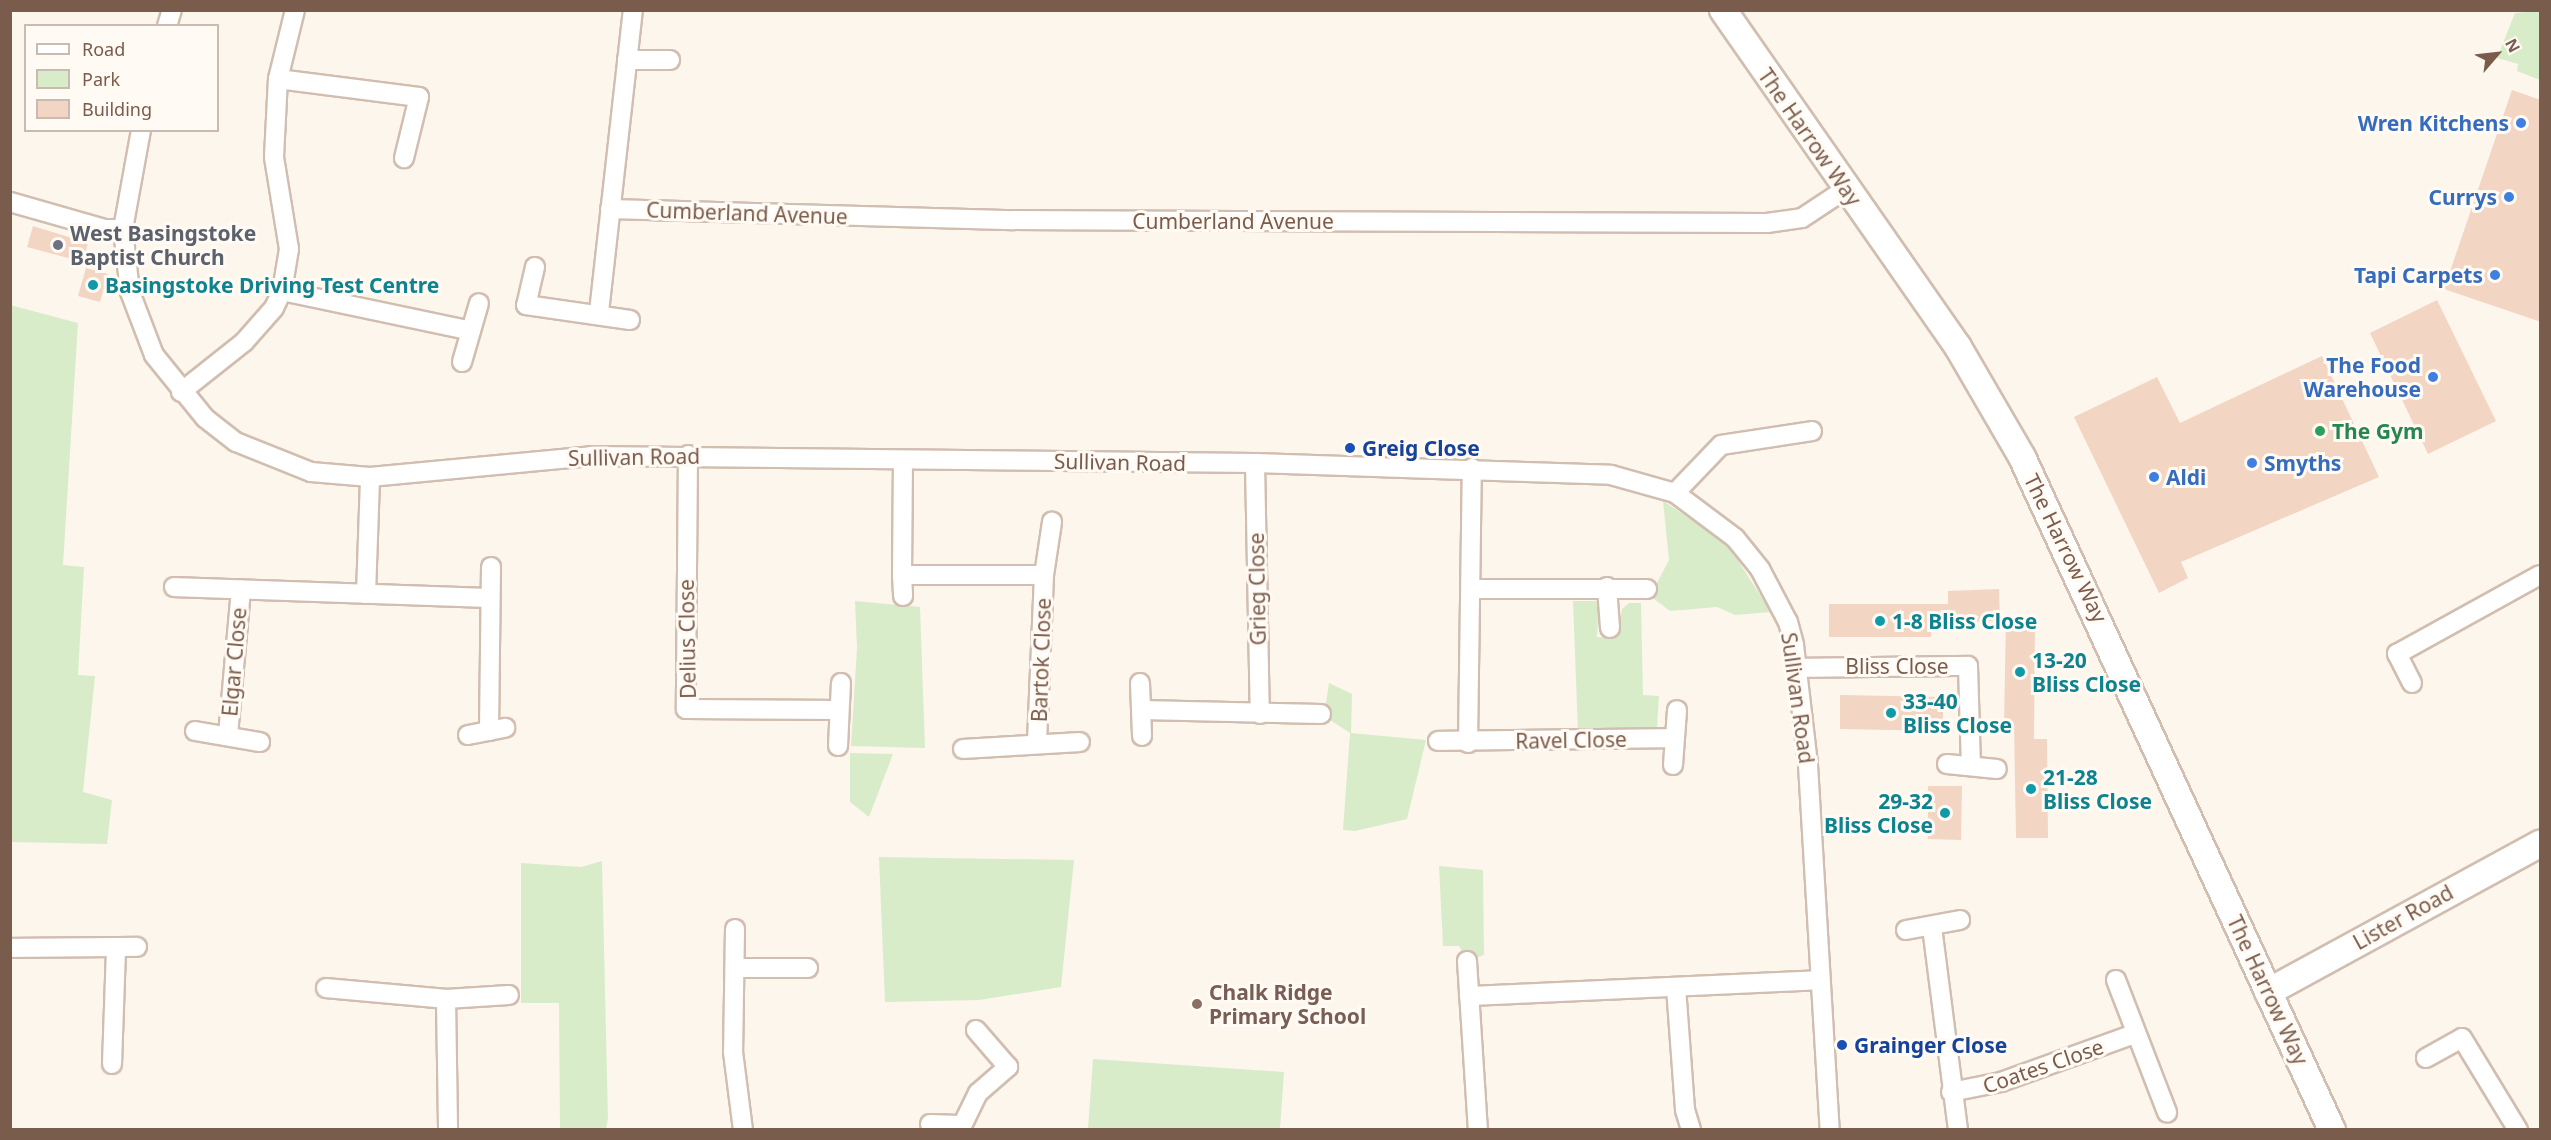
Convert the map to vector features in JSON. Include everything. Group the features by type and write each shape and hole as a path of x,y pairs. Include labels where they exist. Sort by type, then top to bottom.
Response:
{"street":[{"path":"181,392 244,342 274,308 282,291 289,249 274,157 278,79 295,10"},
{"name":"The Harrow Way","path":"1723,10 1958,347 2031,475 2332,1130"},
{"path":"599,312 633,11"},
{"path":"627,60 669,60"},
{"path":"278,79 418,97 404,158"},
{"name":"Sullivan Road","path":"141,132 123,229 130,292 140,327 181,392 205,418 261,454 311,472 370,477 591,456 688,455 903,460 1255,463 1472,468 1611,475 1675,493 1735,538 1760,569 1788,622 1799,668 1830,1130"},
{"name":"Cumberland Avenue","path":"610,209 1026,220 1767,223 1802,218 1846,189"},
{"path":"10,202 105,229 123,229"},
{"path":"535,267 526,305 599,312 630,320"},
{"path":"282,291 471,332"},
{"path":"462,362 479,303"},
{"path":"1675,493 1721,445 1812,431"},
{"name":"Delius Close","path":"688,455 686,709 839,710"},
{"path":"903,460 903,596"},
{"name":"Grieg Close","path":"1255,463 1260,714"},
{"path":"1468,743 1472,468"},
{"path":"366,594 370,477"},
{"name":"Bartok Close","path":"1037,744 1044,575 1052,522"},
{"path":"468,735 497,730 487,598 491,567"},
{"name":"Bartok Close","path":"902,575 1044,575"},
{"path":"2412,682 2397,654 2541,575"},
{"name":"Elgar Close","path":"174,587 487,598"},
{"path":"1472,589 1607,587 1647,589"},
{"path":"1607,587 1610,628"},
{"name":"Elgar Close","path":"228,735 241,590"},
{"name":"Bliss Close","path":"1799,668 1968,666 1971,766"},
{"path":"838,746 841,683"},
{"path":"1140,683 1142,736"},
{"path":"1141,710 1321,714"},
{"path":"1673,765 1677,710"},
{"name":"Elgar Close","path":"195,731 260,742"},
{"name":"Ravel Close","path":"1438,741 1468,743 1674,738"},
{"name":"Bartok Close","path":"963,749 1080,741"},
{"path":"1947,764 1997,769"},
{"name":"Lister Road","path":"2268,992 2541,844"},
{"path":"1906,930 1932,927 1959,920"},
{"name":"Coates Close","path":"1932,927 1951,1092 1958,1130"},
{"path":"735,929 737,968 733,1052 743,1130"},
{"path":"10,948 116,949 137,947"},
{"path":"112,1064 116,949"},
{"path":"1467,960 1478,1130"},
{"path":"737,968 808,968"},
{"path":"1469,996 1820,980"},
{"path":"2116,980 2134,1034 2167,1112"},
{"path":"1676,987 1685,1110 1691,1130"},
{"path":"326,988 446,999 509,995"},
{"path":"446,999 448,1130"},
{"path":"930,1124 960,1127 978,1093 1008,1067 976,1030"},
{"name":"Coates Close","path":"1951,1092 2001,1082 2134,1034"},
{"path":"2426,1058 2462,1038 2518,1130"}],"green space":[{"path":"2540,11 2540,80 2517,71 2518,64 2497,58 2515,13"},
{"path":"10,305 78,323 63,565 84,567 78,675 95,676 83,792 112,800 107,844 11,842"},
{"path":"1663,501 1726,542 1771,612 1735,615 1717,607 1670,611 1650,596 1669,560"},
{"path":"855,601 920,607 925,748 851,746 857,648"},
{"path":"1573,601 1599,601 1597,637 1616,638 1622,609 1629,603 1641,603 1643,695 1659,696 1657,727 1648,734 1578,733"},
{"path":"1329,683 1352,694 1351,733 1426,740 1407,819 1355,831 1343,830 1350,733 1324,716"},
{"path":"850,753 893,754 869,817 850,802"},
{"path":"879,857 1074,860 1061,987 979,1000 885,1002"},
{"path":"602,861 608,1119 606,1129 560,1129 559,1003 521,1003 521,863 581,867"},
{"path":"1439,866 1483,870 1484,955 1467,961 1459,946 1443,946"},
{"path":"1093,1059 1284,1072 1280,1129 1088,1129"}],"building":[{"path":"2512,90 2541,100 2541,322 2444,289"},
{"name":"West Basingstoke Baptist Church","path":"33,226 88,243 83,262 27,247"},
{"name":"Basingstoke Driving Test Centre","path":"86,268 108,274 100,302 78,296"},
{"name":"The Food Warehouse","path":"2437,300 2496,421 2428,454 2370,333"},
{"path":"2322,356 2379,477 2181,562 2188,578 2159,593 2074,417 2157,377 2180,423"},
{"name":"1-8 Bliss Close","path":"1999,589 2000,621 1931,623 1931,637 1829,637 1829,604 1948,604 1948,591"},
{"path":"2006,619 2035,619 2034,739 2047,739 2048,838 2016,838 2014,725 2004,725"},
{"name":"33-40 Bliss Close","path":"1840,695 1943,697 1943,731 1840,729"},
{"name":"29-32 Bliss Close","path":"1928,786 1962,786 1961,840 1928,839"}],"place":[{"name":"Wren Kitchens","path":"2521,123"},
{"name":"Currys","path":"2509,197"},
{"name":"West Basingstoke Baptist Church","path":"58,245"},
{"name":"Tapi Carpets","path":"2495,275"},
{"name":"Basingstoke Driving Test Centre","path":"93,285"},
{"name":"The Food Warehouse","path":"2433,377"},
{"name":"The Gym","path":"2320,431"},
{"name":"Greig Close","path":"1350,448"},
{"name":"Smyths","path":"2252,463"},
{"name":"Aldi","path":"2154,477"},
{"name":"1-8 Bliss Close","path":"1880,621"},
{"name":"13-20 Bliss Close","path":"2020,672"},
{"name":"33-40 Bliss Close","path":"1891,713"},
{"name":"21-28 Bliss Close","path":"2031,789"},
{"name":"29-32 Bliss Close","path":"1945,813"},
{"name":"Chalk Ridge Primary School","path":"1197,1004"},
{"name":"Grainger Close","path":"1842,1045"}]}
